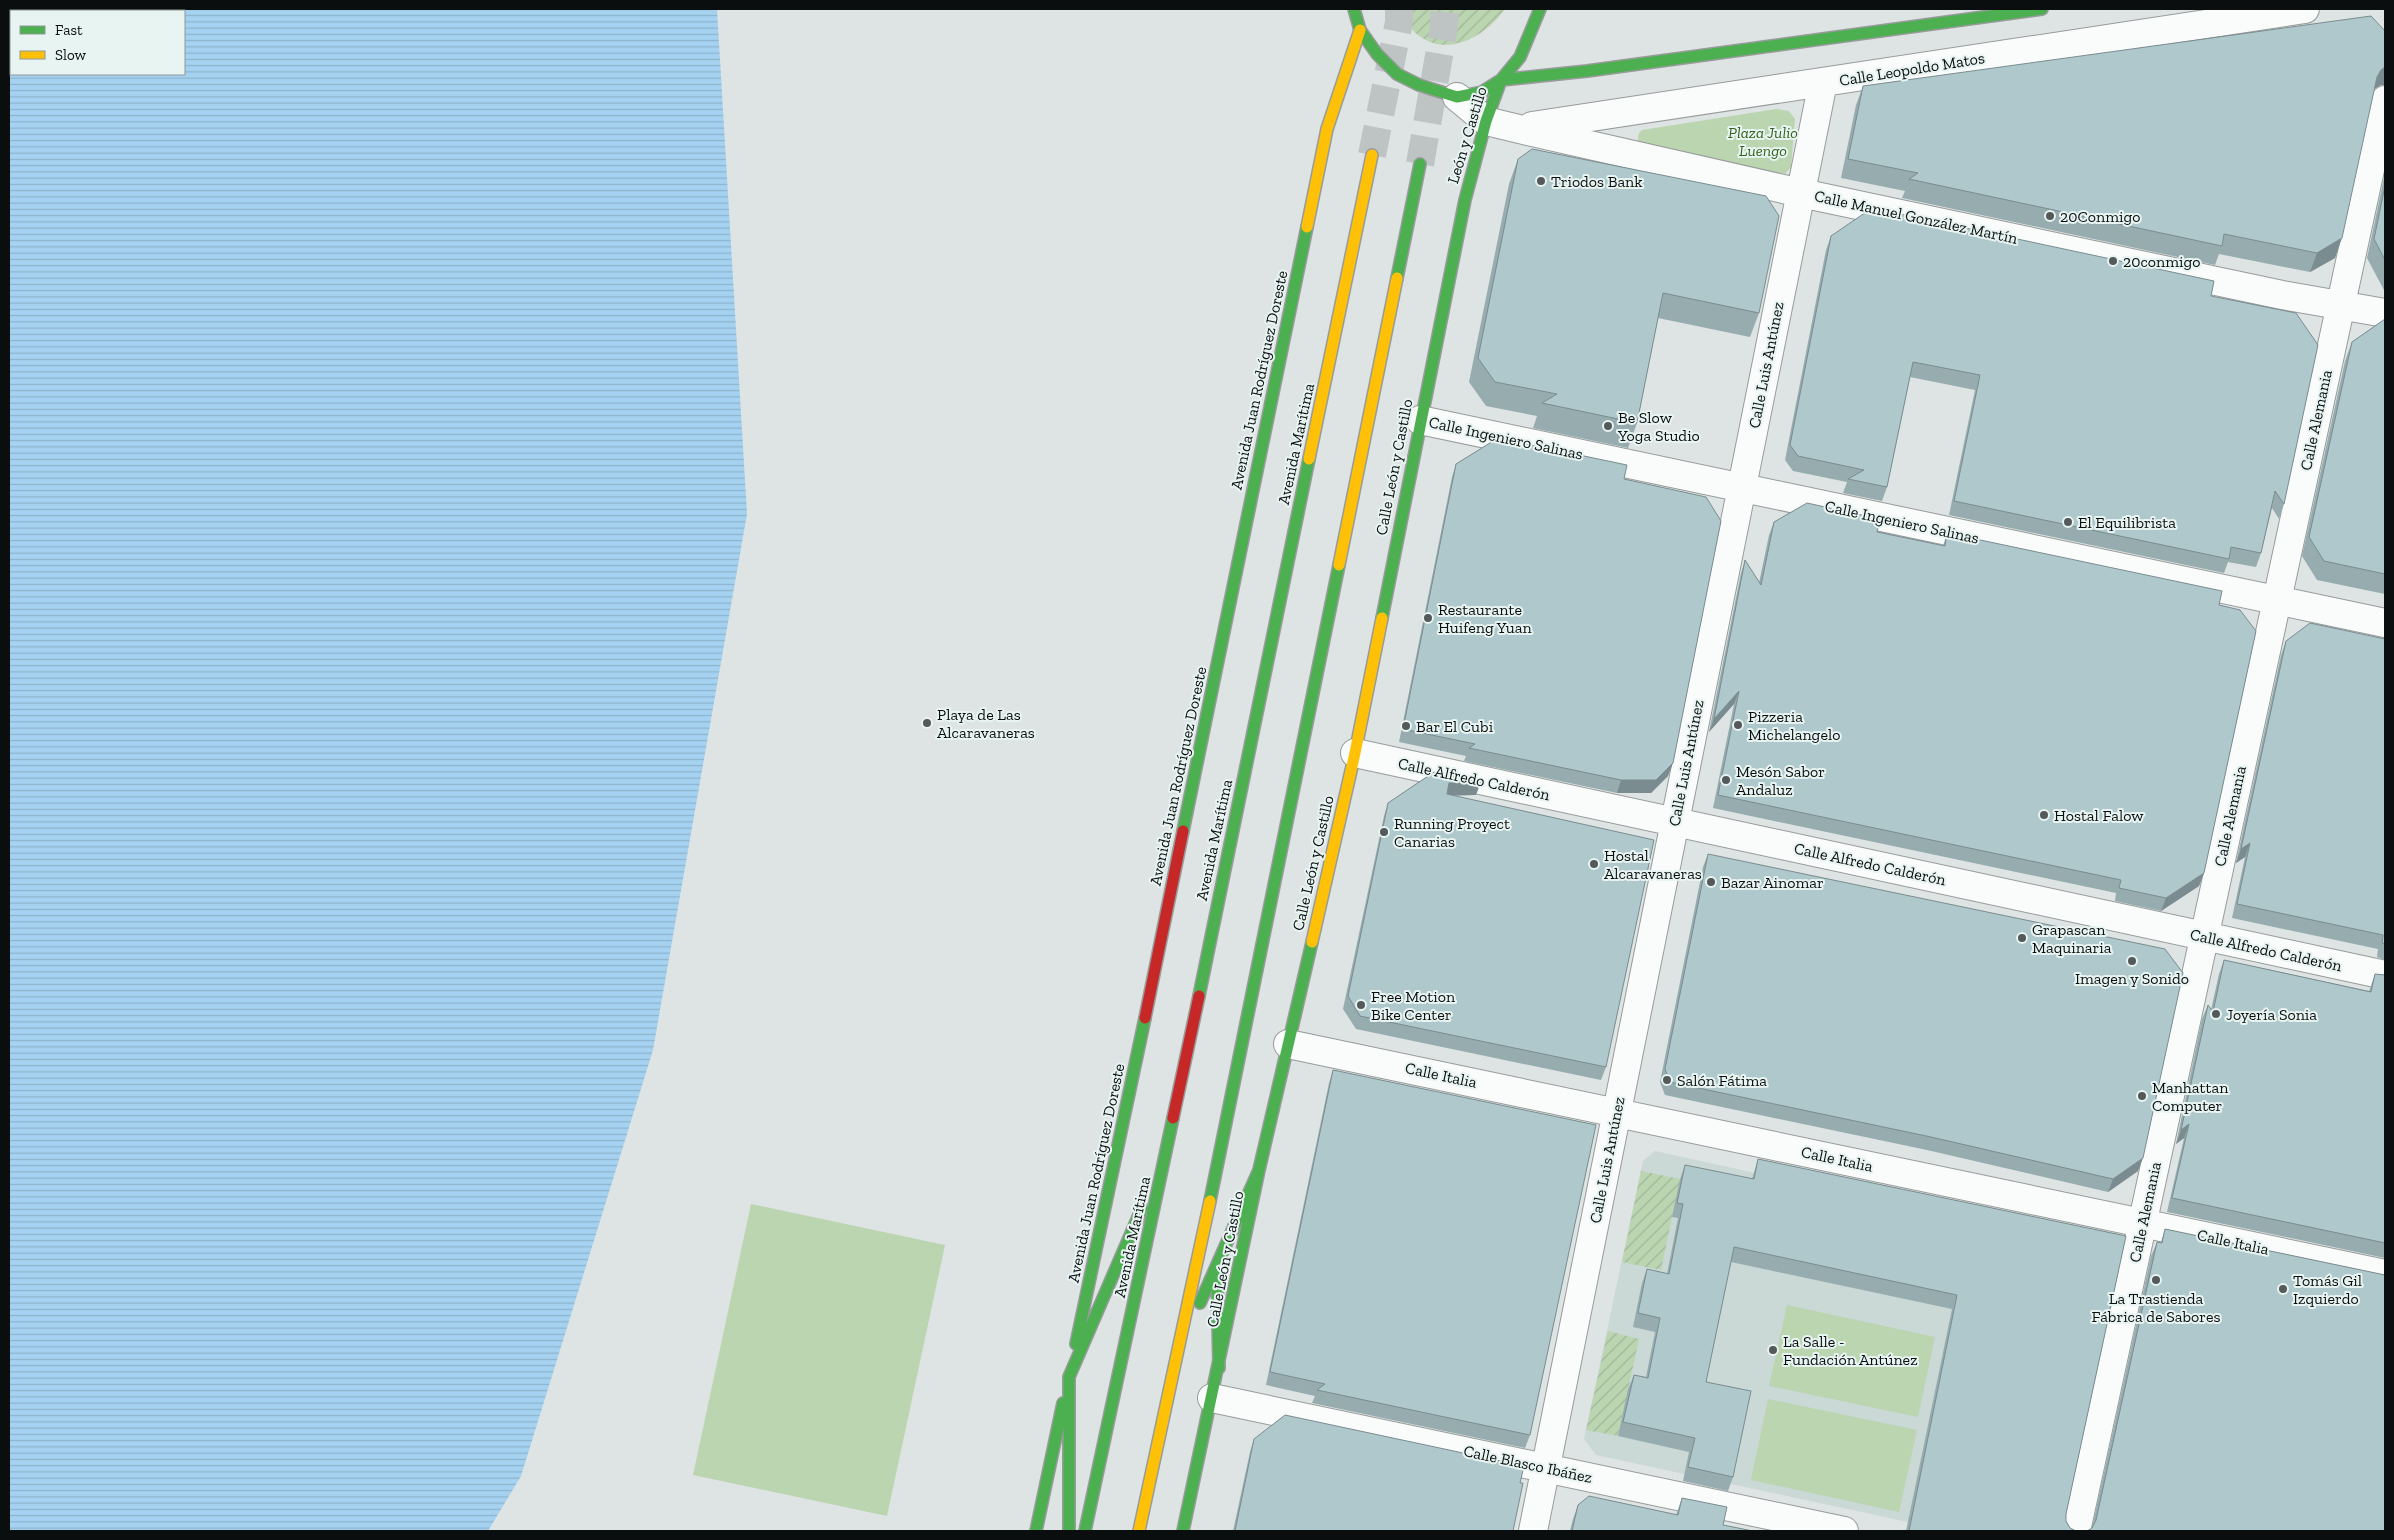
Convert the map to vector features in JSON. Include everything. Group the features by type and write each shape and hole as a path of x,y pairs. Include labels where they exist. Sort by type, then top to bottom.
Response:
{"main road":[{"path":"1354,9 1360,30 1376,54 1397,74 1419,85 1457,97 1482,92 1501,80 1520,57 1540,9"},
{"path":"1501,80 1587,71 2042,9"},
{"name":"Avenida Juan Rodríguez Doreste","path":"1036,1531 1120,1141 1327,129 1360,30"},
{"name":"León y Castillo","path":"1465,200 1486,121 1501,80"},
{"name":"Avenida Marítima","path":"1085,1531 1166,1154 1372,155"},
{"path":"1139,1531 1218,1162 1420,164"},
{"name":"Calle León y Castillo","path":"1183,1531 1219,1368 1259,1170 1355,753 1465,200"},
{"path":"1069,1531 1069,1377 1166,1154"},
{"path":"1218,1162 1219,1368"},
{"path":"1176,1360 1259,1170"}],"street":[{"name":"Calle Leopoldo Matos","path":"1519,129 2305,9"},
{"name":"Calle Luis Antúnez","path":"1533,1531 1823,82"},
{"name":"Calle Manuel González Martín","path":"1457,97 1486,121 1519,129 1801,193 2282,295 2385,313"},
{"name":"Calle Alemania","path":"2076,1531 2385,100"},
{"name":"Calle Ingeniero Salinas","path":"1420,420 2385,623"},
{"name":"Calle Alfredo Calderón","path":"1355,753 2385,975"},
{"name":"Calle Italia","path":"1288,1044 2385,1274"},
{"name":"Calle Blasco Ibáñez","path":"1212,1398 1844,1531"}],"shaded area":[{"name":"La Salle - Fundación Antúnez","path":"1655,1151 1791,1181 1954,1301 1908,1522 1596,1455 1584,1439 1643,1161"}],"green space":[{"path":"1399,9 1505,9 1493,23 1479,34 1465,41 1450,45 1435,44 1421,38 1409,26"},
{"name":"Plaza Julio Luengo","path":"1776,109 1789,111 1795,119 1791,167 1785,174 1637,143 1639,133 1642,130"},
{"path":"1641,1171 1680,1179 1661,1270 1622,1262"},
{"path":"751,1204 945,1245 887,1516 693,1475"},
{"path":"1787,1305 1935,1337 1918,1417 1769,1386"},
{"path":"1608,1331 1639,1339 1618,1436 1586,1430"},
{"path":"1768,1399 1917,1430 1899,1512 1751,1480"}],"water":[{"path":"9,9 717,9 747,514 653,1050 521,1476 488,1531 9,1531"}],"building":[{"path":"2371,16 2385,31 2385,67 2377,77 2342,238 2317,253 2224,234 2222,246 1909,179 1918,173 1848,159 1863,86"},
{"path":"1532,149 1766,196 1779,216 1759,313 1663,293 1637,423 1542,403 1557,394 1495,382 1478,358 1518,159"},
{"path":"2385,186 2385,260 2374,239"},
{"path":"1872,208 2214,281 2211,296 2296,313 2318,345 2284,504 2275,491 2261,553 2231,547 2229,559 1954,501 1980,375 1913,362 1887,487 1848,479 1864,470 1798,456 1790,445 1831,236"},
{"path":"2385,319 2385,574 2324,561 2309,537 2352,342"},
{"path":"1498,438 1627,465 1624,479 1706,497 1721,521 1673,763 1656,780 1621,780 1469,748 1475,744 1403,729 1456,464"},
{"path":"1807,503 1880,519 1877,532 1945,546 1947,533 2222,591 2219,605 2240,610 2256,631 2204,873 2166,898 2119,888 2121,880 1718,795 1739,691 1714,719 1745,560 1761,585 1774,522"},
{"path":"2310,623 2385,639 2385,944 2382,943 2383,935 2237,904 2250,843 2241,849 2286,641"},
{"path":"1434,772 1481,782 1449,783 1447,794 1654,840 1606,1067 1360,1016 1348,996 1388,803"},
{"path":"1708,854 2165,949 2183,973 2143,1158 2113,1179 1931,1137 1670,1082 1665,1069"},
{"path":"2224,960 2371,992 2375,974 2385,975 2385,1243 2172,1198 2189,1124 2181,1130 2208,1005 2213,1012"},
{"path":"1333,1070 1596,1125 1530,1435 1317,1390 1325,1384 1270,1372"},
{"path":"1758,1159 2126,1236 2066,1514 2066,1521 2070,1528 2076,1531 1909,1531 1957,1295 1734,1247 1706,1382 1751,1391 1733,1477 1688,1467 1695,1438 1623,1422 1634,1375 1648,1378 1660,1318 1638,1313 1647,1269 1669,1274 1683,1204 1677,1203 1685,1165 1754,1179"},
{"path":"2165,1229 2385,1275 2385,1531 2087,1531 2092,1528 2096,1520 2157,1242 2162,1243"},
{"path":"1285,1415 1524,1466 1520,1483 1523,1483 1513,1531 1235,1531 1254,1439"},
{"path":"1589,1496 1678,1515 1682,1498 1727,1507 1723,1525 1753,1531 1572,1531 1578,1505"}],"tunnel":[{"path":"1372,155 1399,22 1399,9"},
{"path":"1420,164 1443,33 1445,9"}],"traffic: fast":[{"path":"1354,9 1360,30 1377,54 1397,74 1419,85 1457,97 1482,92 1501,80 1520,57 1540,9"},
{"path":"1501,80 1587,71 2042,9"},
{"path":"1382,618 1465,200 1486,121 1501,80"},
{"path":"1397,278 1420,164"},
{"path":"1183,831 1307,227"},
{"path":"1199,996 1309,459"},
{"path":"1210,1201 1339,565"},
{"path":"1183,1531 1259,1170 1312,942"},
{"path":"1076,1344 1145,1018"},
{"path":"1085,1531 1173,1118"},
{"path":"1200,1303 1259,1170"},
{"path":"1069,1531 1069,1377 1142,1208"},
{"path":"1217,1274 1219,1368"},
{"path":"1036,1531 1063,1403"}],"traffic: slow":[{"path":"1307,227 1327,129 1360,30"},
{"path":"1309,459 1372,155"},
{"path":"1339,565 1397,278"},
{"path":"1312,942 1355,753 1382,618"},
{"path":"1139,1531 1210,1201"}],"traffic: jam":[{"path":"1145,1018 1183,831"},
{"path":"1173,1118 1199,996"}],"place":[{"name":"Triodos Bank","path":"1541,181"},
{"name":"20Conmigo","path":"2050,216"},
{"name":"20conmigo","path":"2113,261"},
{"name":"Be Slow Yoga Studio","path":"1608,426"},
{"name":"El Equilibrista","path":"2068,522"},
{"name":"Restaurante Huifeng Yuan","path":"1428,618"},
{"name":"Playa de Las Alcaravaneras","path":"927,723"},
{"name":"Pizzeria Michelangelo","path":"1738,725"},
{"name":"Bar El Cubi","path":"1406,726"},
{"name":"Mesón Sabor Andaluz","path":"1726,780"},
{"name":"Hostal Falow","path":"2044,815"},
{"name":"Running Proyect Canarias","path":"1384,832"},
{"name":"Hostal Alcaravaneras","path":"1594,864"},
{"name":"Bazar Ainomar","path":"1711,882"},
{"name":"Grapascan Maquinaria","path":"2022,938"},
{"name":"Imagen y Sonido","path":"2132,961"},
{"name":"Free Motion Bike Center","path":"1361,1005"},
{"name":"Joyería Sonia","path":"2216,1014"},
{"name":"Salón Fátima","path":"1667,1080"},
{"name":"Manhattan Computer","path":"2142,1096"},
{"name":"La Trastienda Fábrica de Sabores","path":"2156,1280"},
{"name":"Tomás Gil Izquierdo","path":"2283,1289"},
{"name":"La Salle - Fundación Antúnez","path":"1773,1350"}]}
